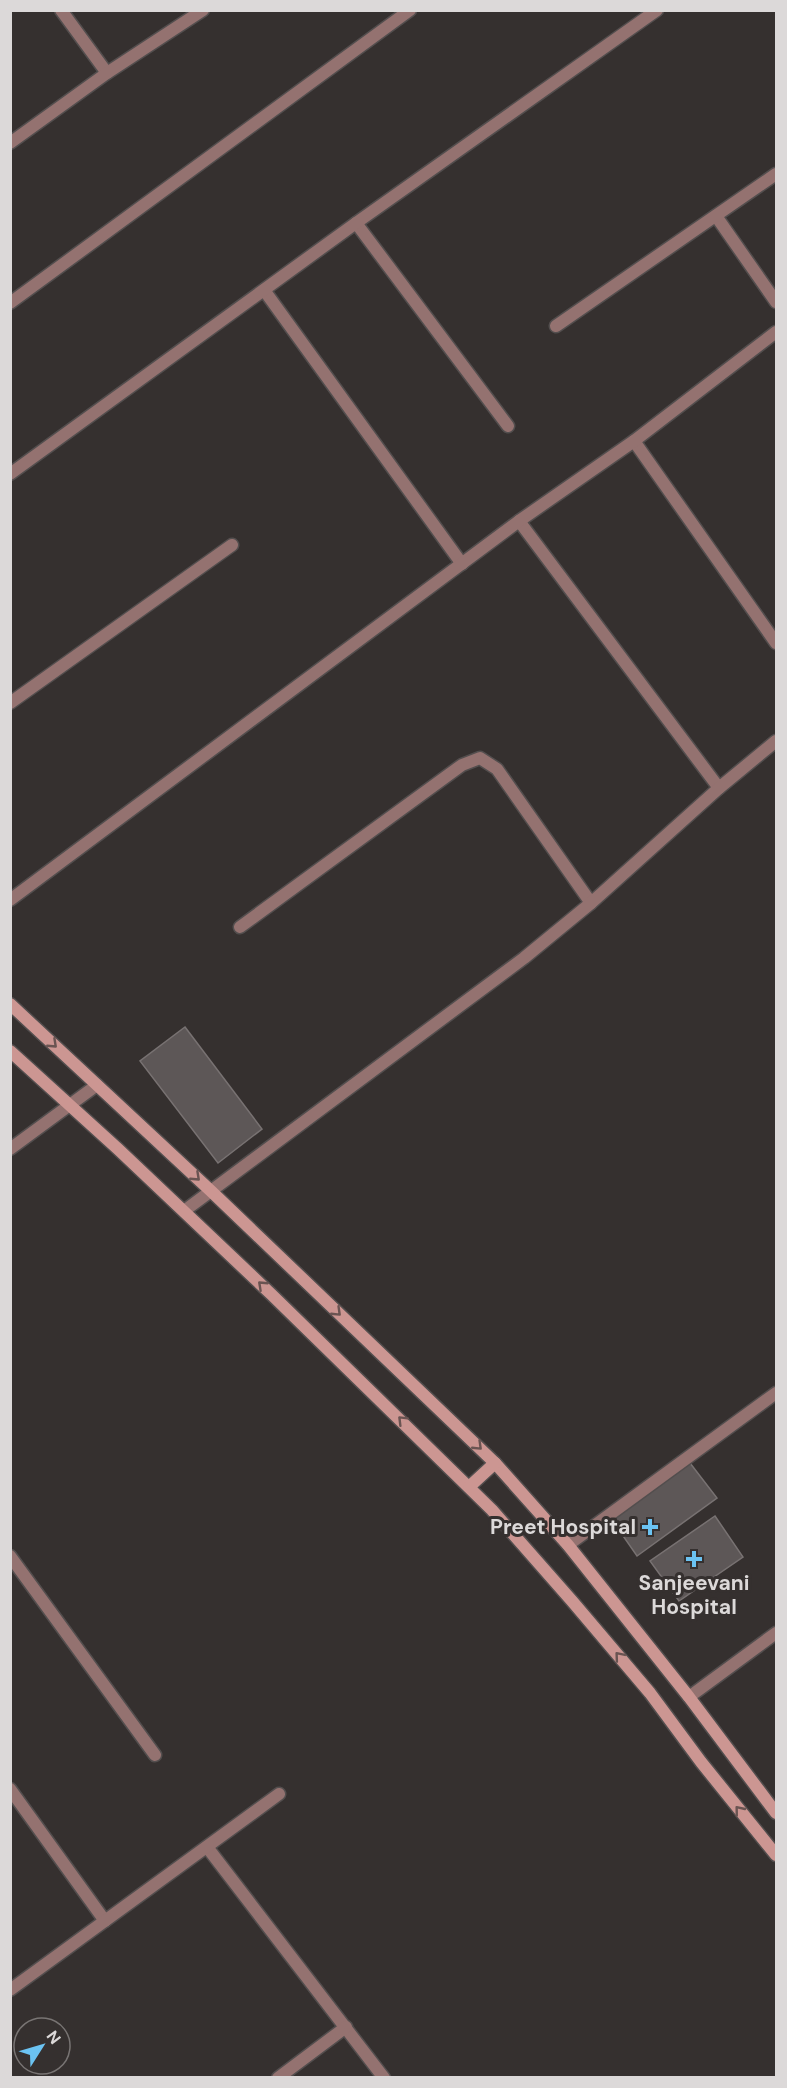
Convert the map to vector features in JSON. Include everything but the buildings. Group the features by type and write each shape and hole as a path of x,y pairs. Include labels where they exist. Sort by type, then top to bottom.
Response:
{"street":[{"path":"61,10 107,74"},
{"path":"10,143 203,10"},
{"path":"10,303 410,10"},
{"path":"10,474 356,223 657,10"},
{"path":"556,326 777,174"},
{"path":"716,216 777,302"},
{"path":"356,223 508,426"},
{"path":"264,290 462,564"},
{"path":"10,900 519,521 634,441 777,332"},
{"path":"634,441 777,643"},
{"path":"519,521 719,788"},
{"path":"10,703 232,545"},
{"path":"184,1211 524,958 591,903 719,788 777,741"},
{"path":"240,927 462,765 480,758 497,769 591,903"},
{"path":"10,1004 212,1192 495,1463 568,1545 777,1813"},
{"path":"10,1051 184,1211 368,1387 492,1510 650,1693 701,1762 777,1855"},
{"path":"10,1149 97,1085"},
{"path":"568,1545 777,1393"},
{"path":"469,1487 495,1463"},
{"path":"10,1556 155,1755"},
{"path":"689,1698 777,1633"},
{"path":"10,1789 105,1921"},
{"path":"10,1990 279,1794"},
{"path":"207,1846 384,2078"},
{"path":"278,2078 346,2027"}],"place":[{"name":"Preet Hospital","path":"650,1527"},
{"name":"Sanjeevani Hospital","path":"694,1559"}]}
